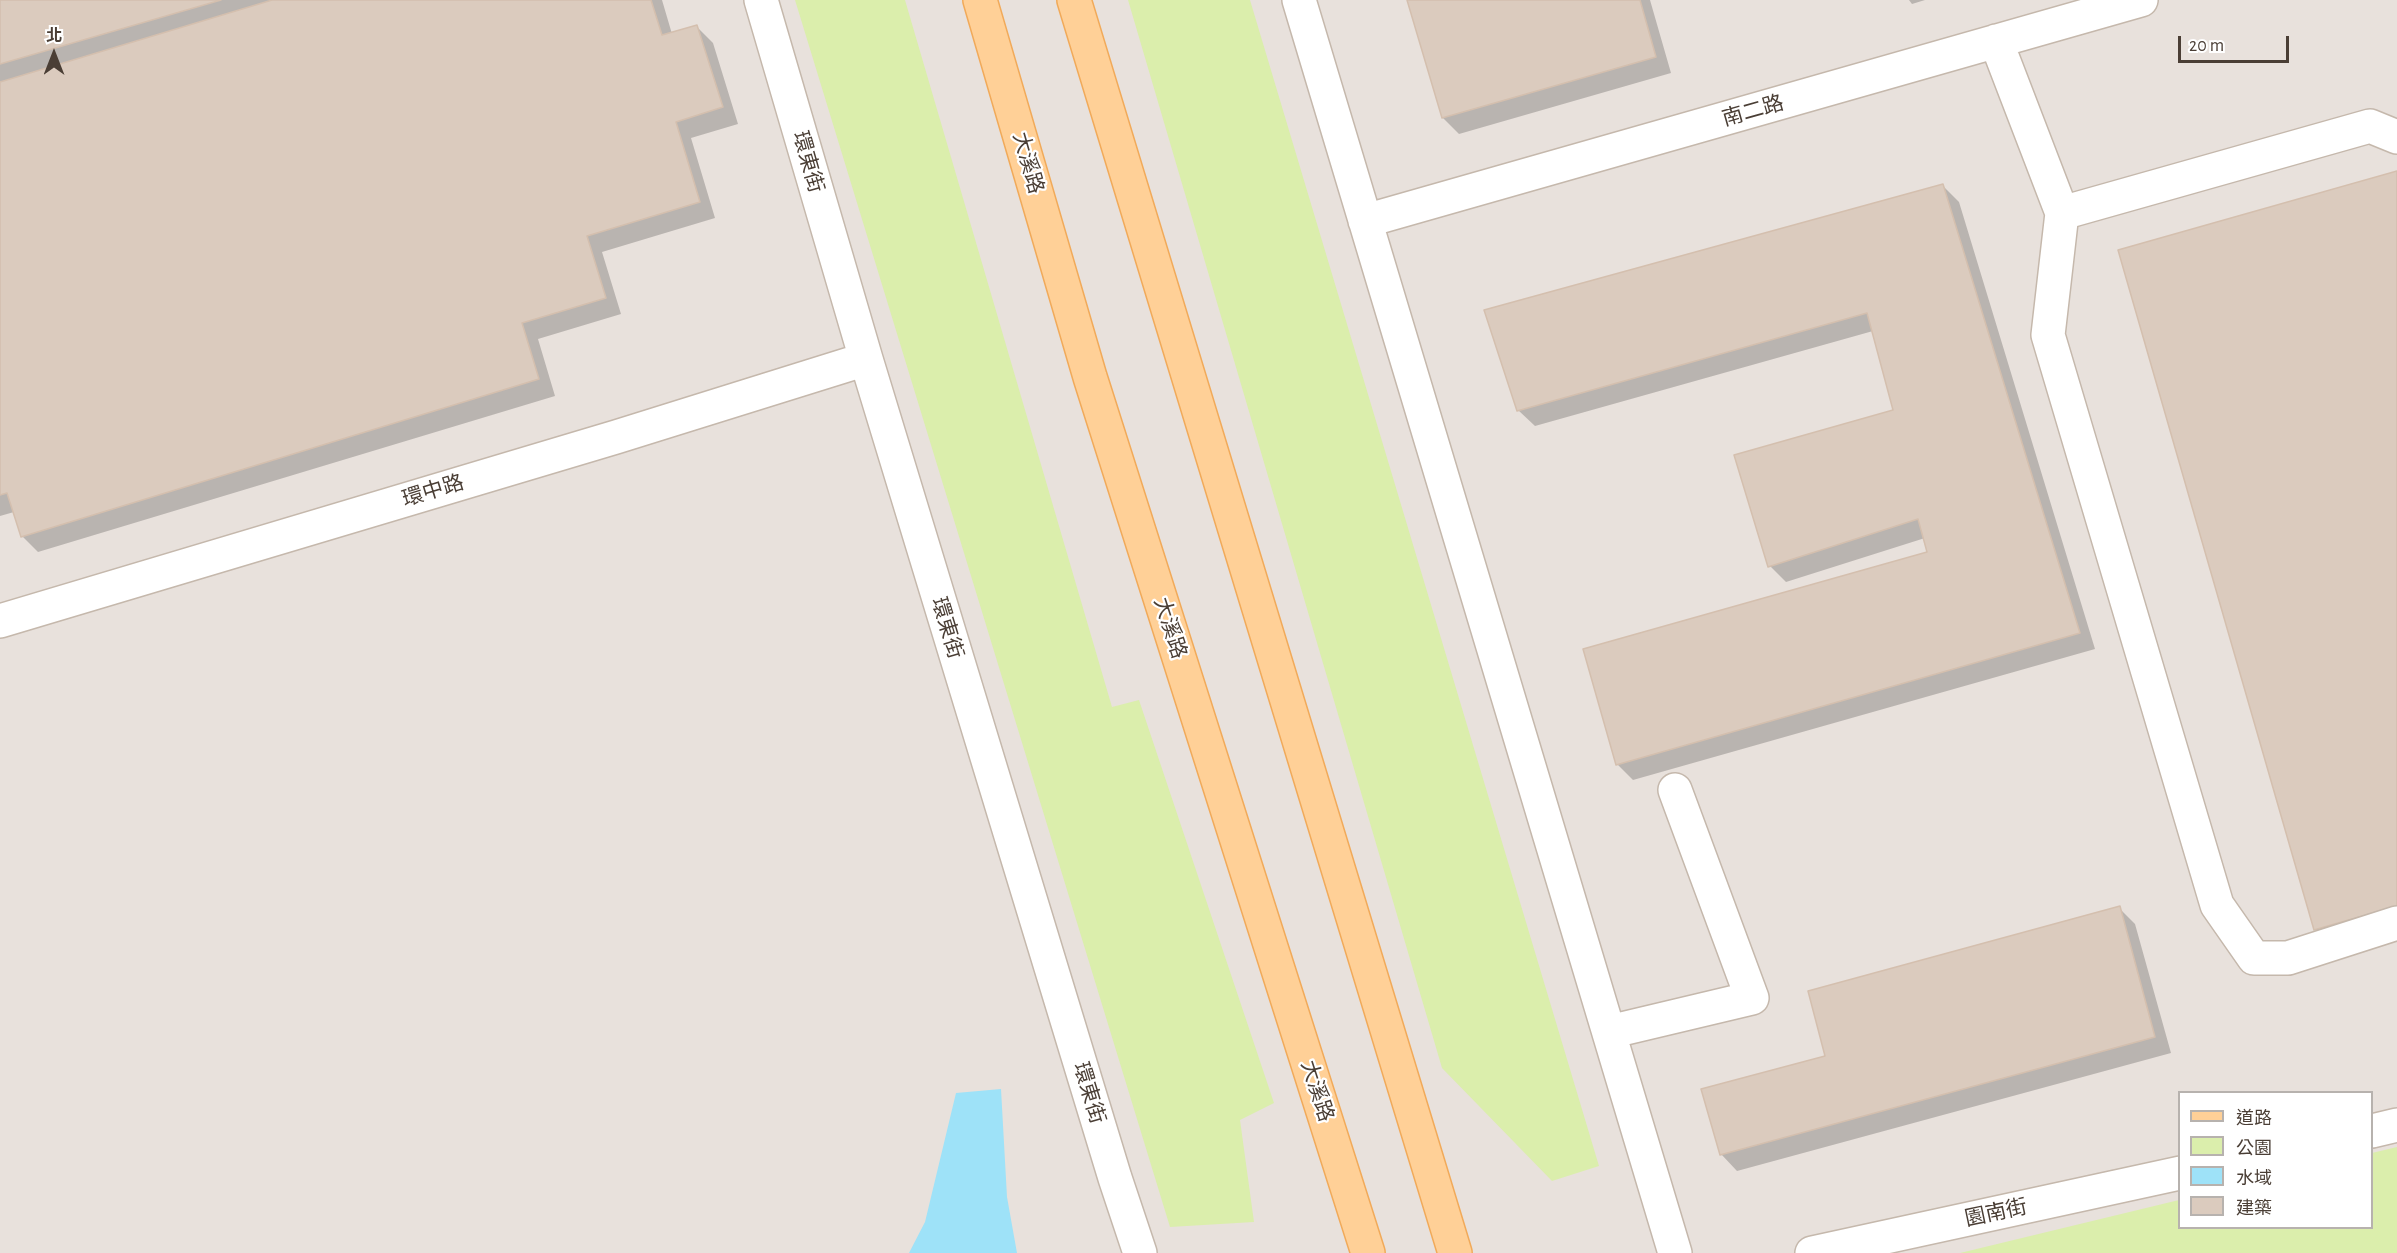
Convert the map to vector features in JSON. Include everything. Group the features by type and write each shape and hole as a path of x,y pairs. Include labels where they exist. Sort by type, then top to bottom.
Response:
{"main road":[{"name":"大溪路","path":"980,0 1090,377 1368,1253"},
{"path":"1074,0 1455,1253"}],"street":[{"name":"環東街","path":"761,0 866,359 1108,1156 1140,1253"},
{"path":"1299,0 1675,1253"},
{"name":"南二路","path":"1365,221 2141,0"},
{"path":"1996,41 2062,213 2048,335 2217,904 2254,958 2288,958 2397,923"},
{"path":"2062,213 2370,126 2397,137"},
{"name":"環中路","path":"0,621 616,437 866,359"},
{"path":"1609,1032 1752,998 1675,790"},
{"path":"2373,1131 2397,1125"},
{"name":"園南街","path":"1812,1253 2178,1173"}],"shaded area":[{"path":"0,0 2397,0 2397,1253 0,1253"}],"green space":[{"path":"795,0 905,0 1112,707 1139,700 1274,1103 1240,1120 1254,1222 1170,1227"},
{"path":"1128,0 1250,0 1599,1166 1552,1181 1442,1068"},
{"path":"2397,1147 2397,1253 1960,1253 2178,1200 2178,1229 2373,1229 2373,1153"}],"water":[{"path":"1001,1089 1007,1197 1017,1253 909,1253 925,1222 956,1093"}],"building":[{"path":"0,0 221,0 0,64"},
{"path":"272,0 651,0 662,35 697,25 723,107 676,122 700,202 587,236 606,298 522,323 539,379 21,537 7,493 0,495 0,82"},
{"path":"1407,0 1640,0 1656,57 1442,118"},
{"path":"2397,171 2397,906 2314,930 2118,250"},
{"path":"1943,184 2080,633 1616,765 1583,649 1927,552 1918,519 1768,567 1734,455 1893,410 1867,313 1517,411 1484,310"},
{"path":"2120,906 2155,1037 1720,1155 1701,1089 1825,1056 1808,991"}]}
